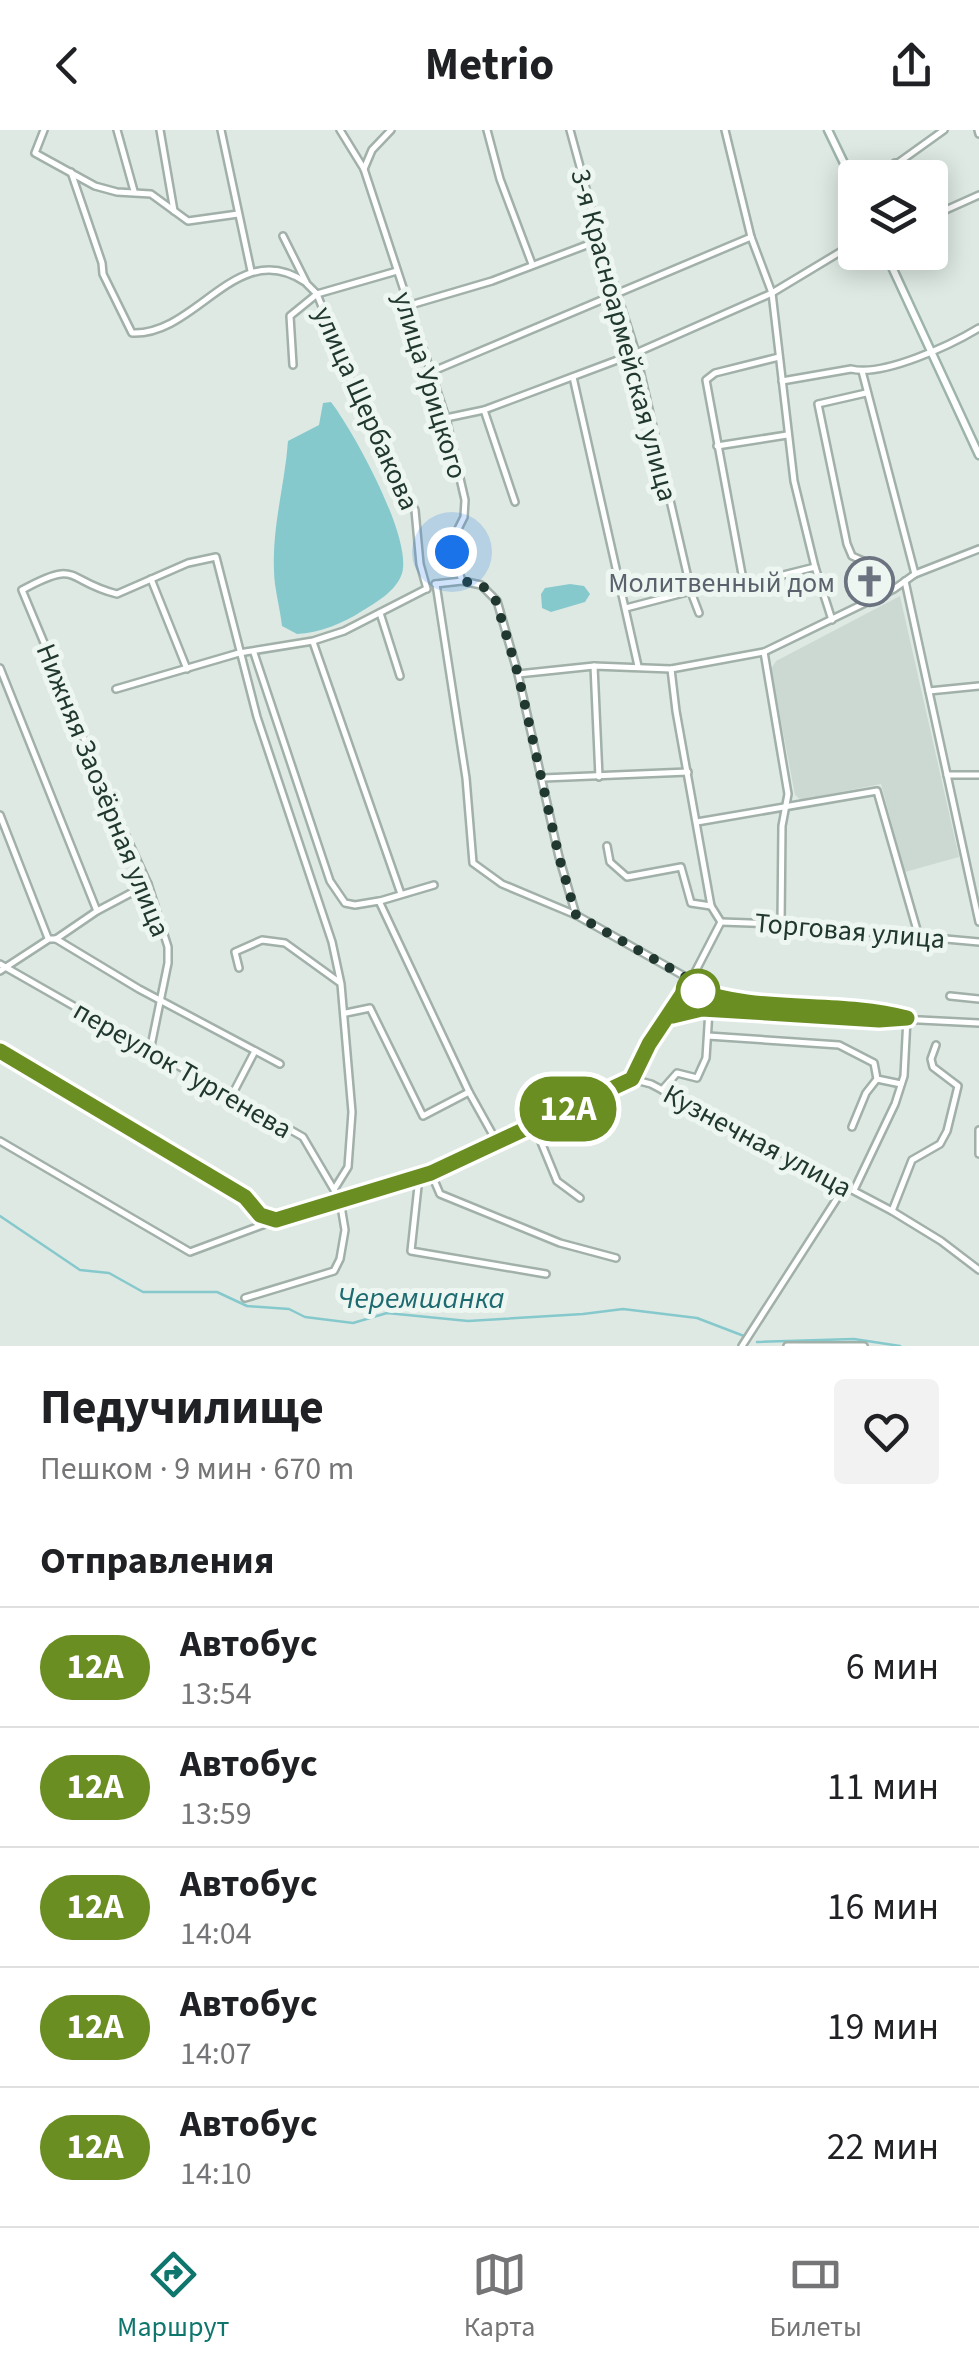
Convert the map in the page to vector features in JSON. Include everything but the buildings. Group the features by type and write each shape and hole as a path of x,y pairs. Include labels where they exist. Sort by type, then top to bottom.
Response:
{"main road":[{"path":"828,130 842,160"},
{"path":"894,270 979,455"}],"street":[{"path":"44,130 34,154 95,186 151,194 188,222 238,214"},
{"path":"117,130 134,191"},
{"path":"160,130 174,214"},
{"path":"221,130 251,271"},
{"name":"улица Урицкого","path":"340,130 364,169 446,418 466,500 464,517 452,541 462,581"},
{"path":"364,169 372,150 391,130"},
{"path":"487,130 500,179 533,266"},
{"path":"725,130 751,237 772,293 794,481 814,567 832,620"},
{"path":"900,160 944,130"},
{"name":"3-я Красноармейская улица","path":"573,132 600,240 636,354 699,613"},
{"path":"71,172 103,274 132,333 162,328 251,271 272,268 290,272 308,284"},
{"path":"948,209 979,195"},
{"name":"улица Щербакова","path":"283,236 317,294 374,436 415,510 420,564 427,589"},
{"path":"431,372 751,237"},
{"path":"407,306 600,240"},
{"path":"446,418 484,410 636,354 772,293 838,253"},
{"path":"293,365 290,316 317,294 397,270"},
{"path":"782,380 851,368 862,372 931,351 979,328"},
{"path":"779,357 715,374 706,380 744,586 814,567"},
{"path":"862,372 915,574"},
{"path":"572,377 638,666"},
{"path":"866,393 818,404 847,544 852,556 868,562 881,596"},
{"path":"484,410 514,502"},
{"path":"718,446 787,435"},
{"path":"518,674 594,666 671,669 764,652 881,596 915,574 979,548"},
{"path":"187,669 151,579 216,556 239,653 341,984 352,1112 348,1167 336,1188"},
{"name":"Нижняя Заозёрная улица","path":"150,1051 168,947 148,884 22,590 56,572 75,575 117,594 151,579"},
{"path":"116,688 239,653 314,642 436,584 462,581 482,585 496,601 518,674 562,871 576,915"},
{"path":"905,582 979,922"},
{"path":"436,584 466,778 473,863 502,884 576,915 689,984 729,1000 872,1010 907,1018"},
{"path":"626,608 691,592"},
{"path":"380,613 400,676"},
{"path":"314,642 401,894"},
{"path":"764,652 788,794 782,826 781,924"},
{"path":"254,653 330,881 345,903 379,901 434,885"},
{"path":"594,666 600,777"},
{"path":"0,668 97,911"},
{"path":"632,1079 689,984 720,922 711,906 671,669"},
{"path":"929,691 979,686"},
{"path":"543,778 688,772"},
{"path":"947,775 979,776"},
{"path":"697,822 877,791 919,937"},
{"path":"0,815 52,940 280,1064"},
{"path":"606,846 610,862 627,876 681,867 691,903 711,906"},
{"path":"314,888 330,881"},
{"path":"2,967 148,884"},
{"path":"379,901 468,1092 498,1144"},
{"name":"Торговая улица","path":"720,922 979,942"},
{"path":"239,968 235,952 268,939 284,943 341,984"},
{"name":"переулок Тургенева","path":"2,967 304,1138 340,1200 345,1230 340,1259 334,1272 245,1298"},
{"path":"950,996 979,999"},
{"path":"346,1013 370,1008 423,1116 468,1092"},
{"path":"663,1022 683,1011 709,1010 979,1023"},
{"path":"662,1090 677,1073 697,1078 706,1058 709,1010"},
{"path":"854,1190 902,1084 907,1018"},
{"path":"708,1036 839,1045 874,1063 877,1079"},
{"path":"892,1211 912,1160 933,1150 948,1130 958,1086 933,1067 931,1059 936,1045"},
{"path":"230,1097 255,1050"},
{"path":"0,1051 245,1197 260,1215 276,1220"},
{"name":"Кузнечная улица","path":"0,1141 190,1252 276,1220 431,1173 632,1079 662,1090 854,1190 942,1241 979,1270"},
{"path":"877,1079 902,1084"},
{"path":"852,1127 866,1092 877,1079"},
{"path":"534,1125 557,1182 580,1198"},
{"path":"979,1130 979,1154"},
{"path":"431,1173 440,1194 560,1243 616,1258"},
{"path":"419,1177 411,1250 546,1274"},
{"path":"742,1346 845,1186"},
{"path":"787,1346 864,1346"}],"shaded area":[{"path":"900,596 959,857 905,872 881,784 801,800 795,795 771,669 776,661"}],"water":[{"path":"331,402 366,460 391,514 403,560 401,576 384,596 355,615 322,629 297,634 282,626 274,577 275,537 288,441 319,425 323,403"},
{"path":"584,586 590,594 585,602 551,612 542,608 541,594 545,588"}],"waterway":[{"name":"Черемшанка","path":"0,1216 80,1270 109,1273 143,1292 217,1292 247,1306 289,1309 305,1317 353,1323 387,1313 468,1321 623,1309 697,1318 744,1336"},
{"name":"Черемшанка","path":"757,1342 854,1339 900,1346"}],"bus line":[{"name":"12А","path":"0,1051 245,1197 260,1215 276,1220 431,1173 632,1079 649,1044 687,987 729,1000 872,1010 907,1018 879,1020 702,1009 673,1016"}],"place":[{"name":"Молитвенный дом","path":"870,582"}],"route":[{"path":"452,552 462,581 482,585 496,601 518,674 576,915 691,980 687,987 708,996 698,991"}]}
